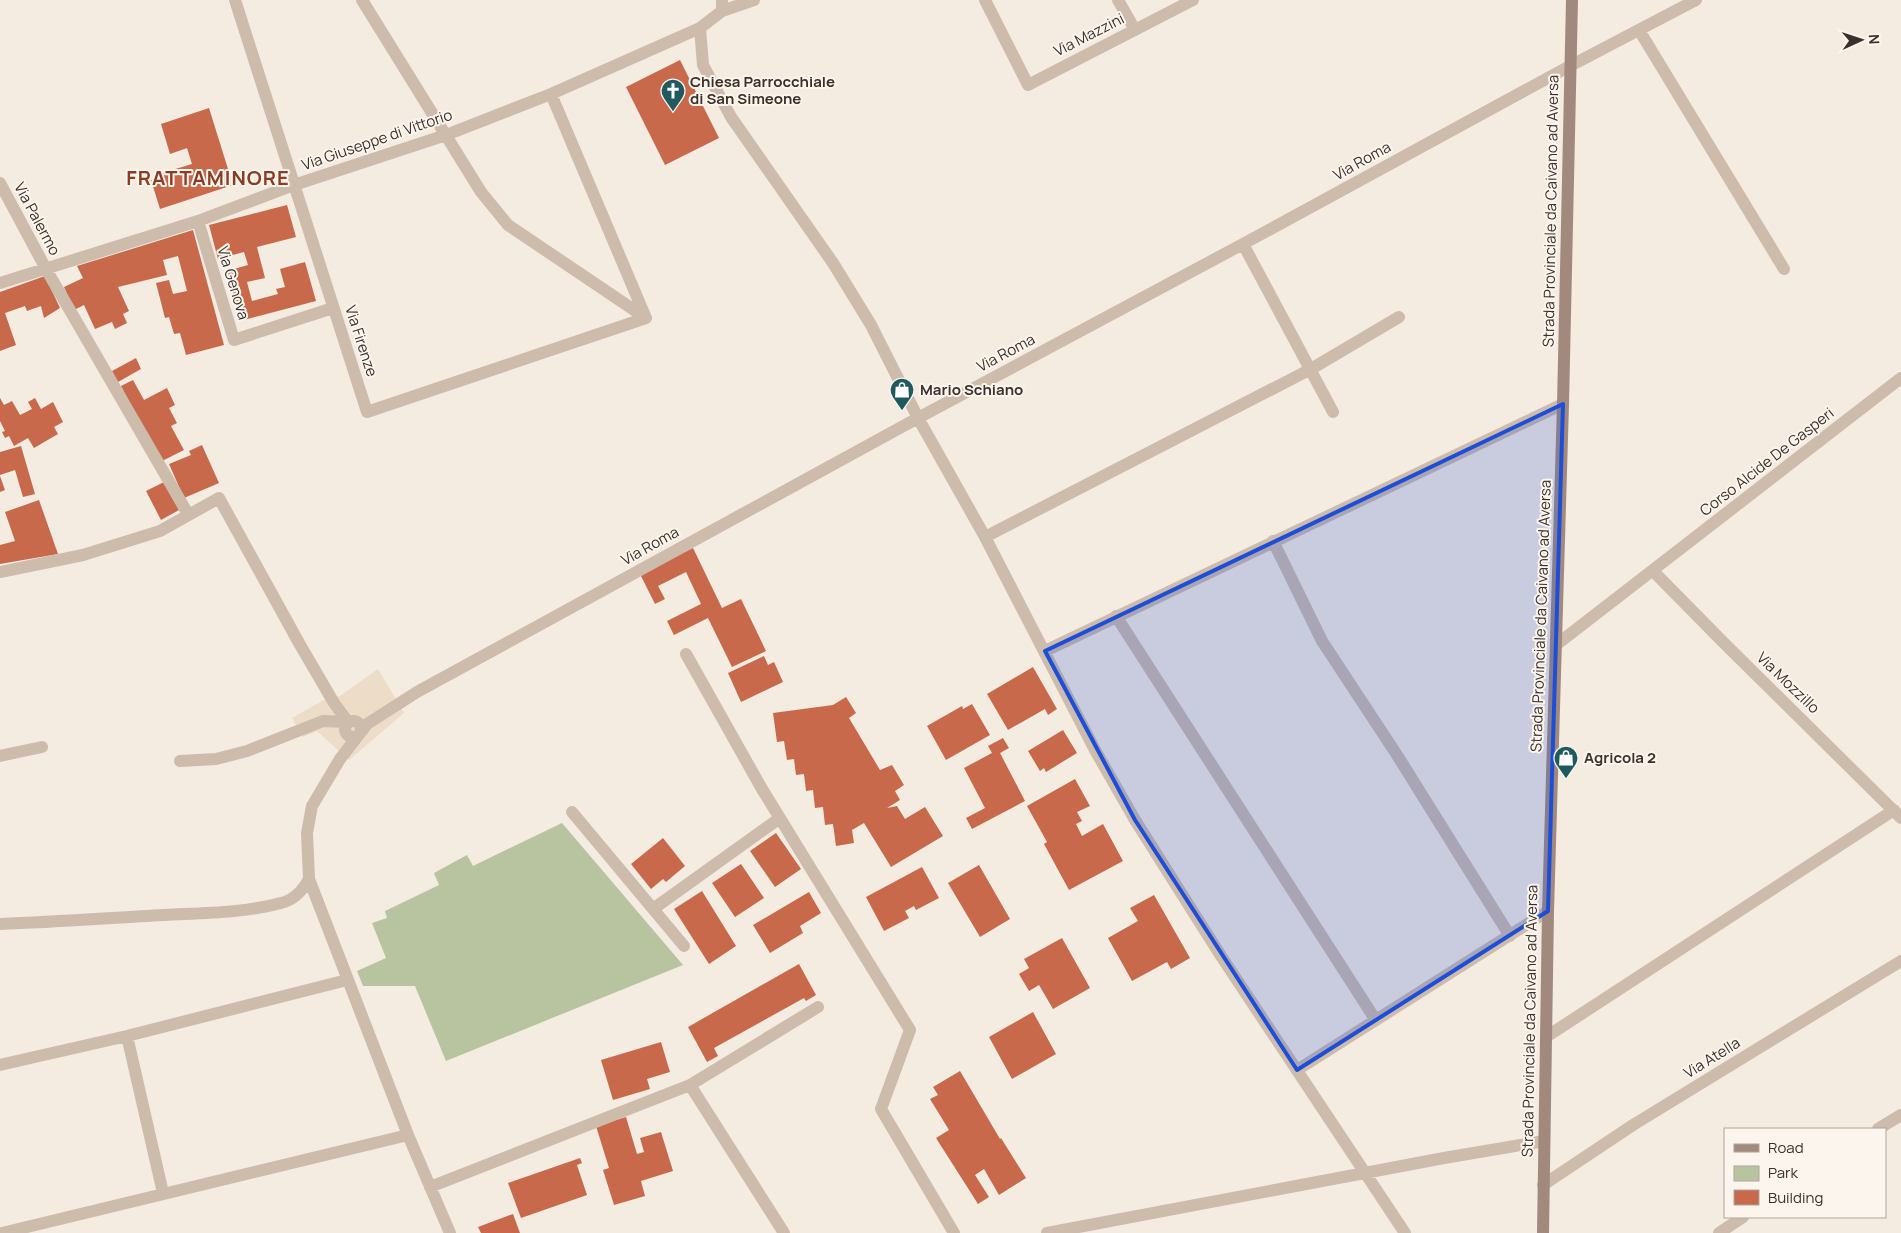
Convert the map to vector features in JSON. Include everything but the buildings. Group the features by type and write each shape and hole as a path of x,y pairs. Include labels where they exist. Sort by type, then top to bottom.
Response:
{"main road":[{"name":"Strada Provinciale da Caivano ad Aversa","path":"1543,1233 1548,911 1563,404 1572,0"}],"street":[{"name":"Via Firenze","path":"235,0 366,412 646,318"},
{"path":"362,0 480,192 508,225 646,318"},
{"name":"Via Giuseppe di Vittorio","path":"0,283 198,221 294,185 446,135 551,94 700,28 722,6 754,0"},
{"name":"Via Mazzini","path":"985,0 1028,85 1192,0"},
{"path":"1118,0 1135,30"},
{"name":"Via Roma","path":"450,1233 408,1135 309,879 307,833 312,806 340,759 367,724 417,692 918,418 1696,0"},
{"path":"700,28 703,65 731,118 833,263 872,325 918,418 985,537 1095,750 1135,820 1221,956 1405,1233"},
{"path":"1640,30 1784,269"},
{"path":"551,94 646,318"},
{"name":"Via Palermo","path":"0,183 46,269 188,514"},
{"name":"Via Genova","path":"198,221 234,340 332,308"},
{"path":"1243,244 1333,412"},
{"path":"985,537 1311,369 1399,316"},
{"name":"Corso Alcide De Gasperi","path":"1556,645 1901,378"},
{"path":"1045,651 1563,404"},
{"path":"0,572 83,555 160,531 219,498 299,643 334,703 348,722"},
{"path":"1273,541 1322,640 1397,755 1510,936"},
{"name":"Via Mozzillo","path":"1653,571 1897,814"},
{"path":"1116,616 1375,1019"},
{"path":"686,654 780,818 910,1030 881,1109 954,1233"},
{"path":"180,761 216,759 247,751 323,721 348,722"},
{"path":"348,722 345,729 347,734 354,737 359,734"},
{"path":"0,756 42,747"},
{"path":"572,812 684,946"},
{"path":"1546,1037 1897,814"},
{"path":"653,909 780,818"},
{"path":"0,924 216,912 283,903 304,890 309,879"},
{"path":"1297,1070 1548,911"},
{"name":"Via Atella","path":"1543,1185 1633,1125 1901,961"},
{"path":"0,1065 127,1036 347,980"},
{"path":"430,1187 690,1085 818,1007"},
{"path":"127,1036 163,1194"},
{"path":"690,1085 784,1233"},
{"path":"1880,1128 1901,1115"},
{"path":"2,1233 408,1135"},
{"path":"1047,1233 1544,1141"},
{"path":"1719,1233 1742,1218"}],"highlighted area":[{"path":"1563,404 1548,911 1297,1070 1135,820 1045,651"}],"green space":[{"path":"562,823 683,965 446,1061 415,986 363,986 357,971 386,958 372,923 387,918 385,911 439,885 434,873 467,855 473,866"}],"shaded area":[{"path":"378,669 404,713 349,760 317,731 303,737 292,718 324,700 340,696"}],"place":[{"name":"Chiesa Parrocchiale di San Simeone","path":"673,112"},
{"name":"Mario Schiano","path":"902,411"},
{"name":"Agricola 2","path":"1566,779"}],"district":[{"name":"FRATTAMINORE","path":"208,178"}]}
